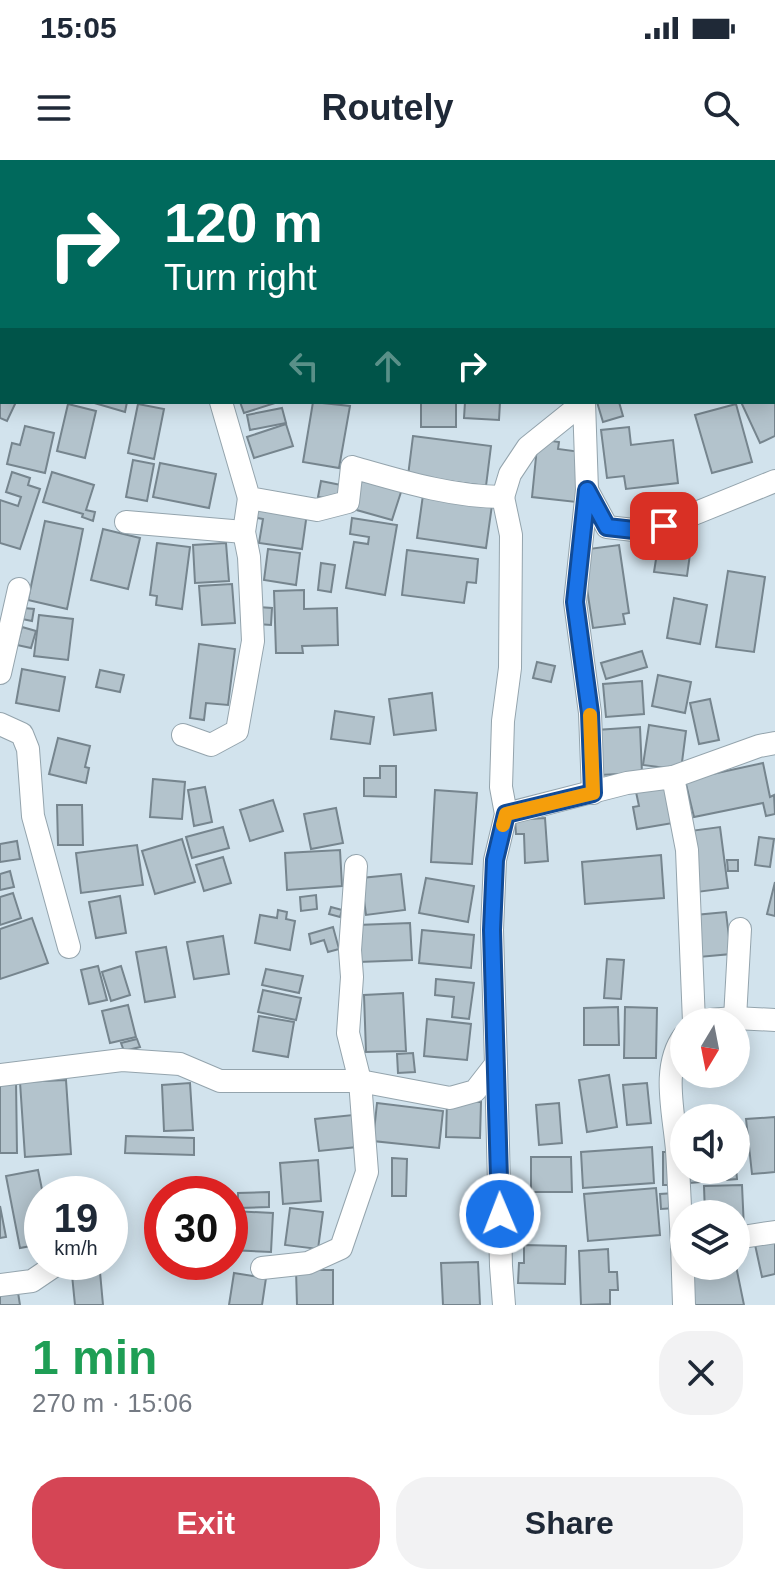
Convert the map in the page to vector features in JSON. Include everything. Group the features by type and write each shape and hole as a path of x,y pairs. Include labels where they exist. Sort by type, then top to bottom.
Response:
{"street":[{"path":"183,735 211,745 237,731 253,641 249,557 244,532 249,498 222,404"},
{"path":"504,1305 492,930 495,860 506,814 501,787 503,721 510,668 511,535 503,497 510,474 528,447 582,404"},
{"path":"584,404 587,490 575,602 590,713 593,793"},
{"path":"249,498 317,510 348,502 352,467 403,482 485,497 503,497"},
{"path":"587,490 607,527 634,530 664,526 775,481"},
{"path":"126,522 244,532"},
{"path":"0,673 19,589"},
{"path":"0,724 22,734 28,749 33,816 69,947"},
{"path":"506,814 627,783 673,777 775,743"},
{"path":"673,777 687,850 693,1008"},
{"path":"262,1268 308,1263 341,1248 367,1172 360,1081 348,1033 356,866"},
{"path":"736,1008 740,929"},
{"path":"750,1019 775,1020"},
{"path":"0,1075 122,1060 180,1064 220,1081 360,1081 450,1098 475,1091 496,1064"},
{"path":"670,1088 680,1200"},
{"path":"750,1236 775,1232"},
{"path":"0,1285 33,1280"},
{"path":"684,1280 684,1305"}],"building":[{"path":"0,404 15,404 7,421 0,418"},
{"path":"68,404 96,411 85,458 57,451"},
{"path":"98,404 127,404 125,412"},
{"path":"138,404 164,409 154,459 128,453"},
{"path":"241,404 272,404 244,413"},
{"path":"313,404 350,406 339,468 303,462"},
{"path":"421,404 456,404 456,427 421,427"},
{"path":"465,404 500,404 499,420 464,418"},
{"path":"598,404 620,404 623,416 603,422"},
{"path":"736,404 752,462 712,473 695,415"},
{"path":"742,404 775,404 775,436 760,443"},
{"path":"282,408 286,423 250,430 247,415"},
{"path":"286,424 293,446 254,458 247,437"},
{"path":"25,426 54,433 45,473 7,464 12,443 20,445"},
{"path":"629,427 631,445 673,440 678,483 626,489 624,476 607,478 601,430"},
{"path":"413,436 491,446 486,486 408,476"},
{"path":"544,440 559,442 558,449 581,452 576,502 532,497 537,447"},
{"path":"133,460 154,464 147,501 126,497"},
{"path":"160,463 216,474 209,508 153,497"},
{"path":"12,472 30,478 28,485 40,489 20,549 0,543 0,500 18,506 21,497 6,492"},
{"path":"52,472 94,485 86,510 95,512 93,521 82,517 83,514 43,502"},
{"path":"363,477 402,489 392,520 353,509"},
{"path":"321,481 346,486 343,501 318,497"},
{"path":"423,495 492,505 486,548 417,538"},
{"path":"254,505 307,513 302,549 259,543 263,519 252,517"},
{"path":"352,518 397,525 385,595 346,588 354,542 368,544 369,537 350,534"},
{"path":"45,521 83,529 67,609 28,600"},
{"path":"103,529 140,538 128,589 91,580"},
{"path":"672,529 693,532 687,576 654,572 657,553 669,555"},
{"path":"157,543 190,547 182,609 156,605 157,596 150,595"},
{"path":"226,543 229,581 195,583 193,545"},
{"path":"619,545 629,613 623,614 625,624 593,628 581,550"},
{"path":"268,549 300,553 296,585 264,580"},
{"path":"407,550 478,559 476,583 467,582 464,603 402,595"},
{"path":"321,563 335,565 331,592 318,590"},
{"path":"728,571 765,577 754,652 716,647"},
{"path":"232,584 235,623 202,625 199,586"},
{"path":"304,590 304,609 337,608 338,645 302,646 303,653 276,653 274,591"},
{"path":"674,598 707,605 700,644 667,638"},
{"path":"258,607 272,608 271,625 257,624"},
{"path":"24,608 34,609 32,621 22,619"},
{"path":"39,615 73,619 68,660 34,656"},
{"path":"22,627 36,631 31,648 17,645"},
{"path":"199,644 235,649 228,705 206,703 204,720 190,718"},
{"path":"642,651 647,667 606,679 601,663"},
{"path":"537,662 555,666 551,682 533,678"},
{"path":"22,669 65,677 59,711 16,703"},
{"path":"100,670 124,675 120,692 96,687"},
{"path":"658,675 691,682 685,713 652,706"},
{"path":"642,681 644,714 606,717 603,684"},
{"path":"432,693 436,730 394,735 389,699"},
{"path":"710,699 719,740 699,744 690,703"},
{"path":"335,711 374,717 370,744 331,739"},
{"path":"649,725 686,731 681,770 643,765"},
{"path":"640,727 642,773 599,775 596,730"},
{"path":"58,738 90,746 85,767 89,768 86,783 49,774"},
{"path":"763,763 770,797 774,795 775,814 766,816 763,803 694,817 685,780"},
{"path":"380,766 396,766 396,797 364,796 364,778 380,778"},
{"path":"153,779 185,782 182,819 150,817"},
{"path":"666,786 673,823 637,829 633,807 639,806 636,792"},
{"path":"205,787 212,822 194,826 188,790"},
{"path":"435,790 477,793 472,864 431,862"},
{"path":"273,800 283,831 250,841 240,810"},
{"path":"57,805 82,805 83,845 58,845"},
{"path":"336,808 343,843 311,849 304,814"},
{"path":"545,818 548,861 525,863 524,834 516,834 515,820"},
{"path":"223,827 229,848 192,858 186,837"},
{"path":"720,827 728,888 697,892 690,831"},
{"path":"759,837 774,839 770,867 755,865"},
{"path":"182,839 195,882 155,894 142,851"},
{"path":"17,841 20,859 0,862 0,844"},
{"path":"137,845 143,885 81,893 76,853"},
{"path":"340,850 342,886 287,890 285,853"},
{"path":"661,855 664,898 585,904 582,862"},
{"path":"223,857 231,883 204,891 196,865"},
{"path":"727,860 738,860 738,871 728,871"},
{"path":"10,871 14,887 0,890 0,874"},
{"path":"401,874 405,910 366,915 361,878"},
{"path":"426,878 474,886 468,922 419,913"},
{"path":"775,882 775,916 767,914"},
{"path":"13,893 21,918 0,925 0,897"},
{"path":"316,895 317,909 301,911 300,897"},
{"path":"120,896 126,933 96,938 89,902"},
{"path":"331,907 342,910 340,917 329,914"},
{"path":"278,910 287,912 286,919 295,921 290,950 255,943 260,915 277,918"},
{"path":"726,912 731,954 699,957 695,915"},
{"path":"32,918 48,963 0,979 0,929"},
{"path":"410,923 412,960 359,962 357,925"},
{"path":"333,927 339,949 328,952 324,940 311,944 309,934"},
{"path":"422,930 474,935 471,968 419,963"},
{"path":"223,936 229,974 194,979 187,942"},
{"path":"166,947 175,997 145,1002 136,952"},
{"path":"607,959 624,960 621,999 604,998"},
{"path":"98,966 107,1000 89,1004 81,970"},
{"path":"121,966 130,995 111,1001 102,972"},
{"path":"266,969 303,976 299,993 262,985"},
{"path":"436,979 474,983 469,1019 452,1017 454,997 435,995"},
{"path":"263,990 301,998 296,1020 258,1012"},
{"path":"403,993 406,1051 366,1052 364,995"},
{"path":"128,1005 136,1037 110,1043 102,1011"},
{"path":"618,1007 619,1045 584,1045 584,1008"},
{"path":"625,1007 657,1008 656,1058 624,1058"},
{"path":"259,1016 294,1022 288,1057 253,1051"},
{"path":"427,1019 471,1024 467,1060 424,1056"},
{"path":"137,1039 140,1047 124,1051 121,1043"},
{"path":"413,1053 415,1072 398,1073 397,1054"},
{"path":"609,1075 617,1127 587,1132 579,1080"},
{"path":"0,1080 16,1080 17,1153 0,1153"},
{"path":"66,1080 71,1154 25,1157 20,1082"},
{"path":"190,1083 193,1130 164,1131 162,1085"},
{"path":"647,1083 651,1123 627,1125 623,1085"},
{"path":"447,1101 481,1102 480,1138 446,1137"},
{"path":"377,1103 443,1111 439,1148 373,1141"},
{"path":"559,1103 562,1143 539,1145 536,1105"},
{"path":"353,1115 357,1147 319,1151 315,1119"},
{"path":"775,1117 775,1172 752,1174 750,1119"},
{"path":"126,1136 194,1138 194,1155 125,1153"},
{"path":"652,1147 654,1183 583,1188 581,1152"},
{"path":"663,1152 670,1152 672,1185 663,1185"},
{"path":"531,1157 571,1157 572,1192 531,1192"},
{"path":"392,1158 407,1159 406,1196 392,1196"},
{"path":"318,1160 321,1201 283,1204 280,1163"},
{"path":"38,1170 39,1176 24,1176 24,1247 20,1248 6,1176"},
{"path":"742,1185 743,1200 704,1200 704,1186"},
{"path":"656,1188 660,1235 588,1241 584,1194"},
{"path":"269,1192 269,1207 248,1208 248,1193"},
{"path":"675,1193 675,1200 670,1200 670,1208 661,1209 660,1194"},
{"path":"0,1206 6,1237 0,1238"},
{"path":"290,1208 323,1212 318,1249 285,1245"},
{"path":"248,1212 273,1213 271,1252 248,1251"},
{"path":"775,1236 775,1274 762,1277 754,1240"},
{"path":"524,1245 566,1246 565,1284 518,1283 519,1263 524,1263"},
{"path":"608,1249 609,1272 617,1272 618,1290 610,1290 610,1304 581,1305 579,1251"},
{"path":"478,1262 480,1305 443,1305 441,1263"},
{"path":"296,1270 333,1270 333,1305 297,1305"},
{"path":"248,1275 266,1278 262,1305 229,1305 233,1280 248,1280"},
{"path":"72,1280 101,1280 103,1305 75,1305"},
{"path":"689,1280 739,1280 744,1305 695,1305"},
{"path":"17,1286 20,1305 0,1305 0,1289"}],"slow traffic":[{"path":"503,825 506,814 593,793 590,715"}],"route":[{"path":"500,1214 492,930 495,860 506,814 593,793 590,713 575,602 587,490 607,527 634,530 664,526"}]}
